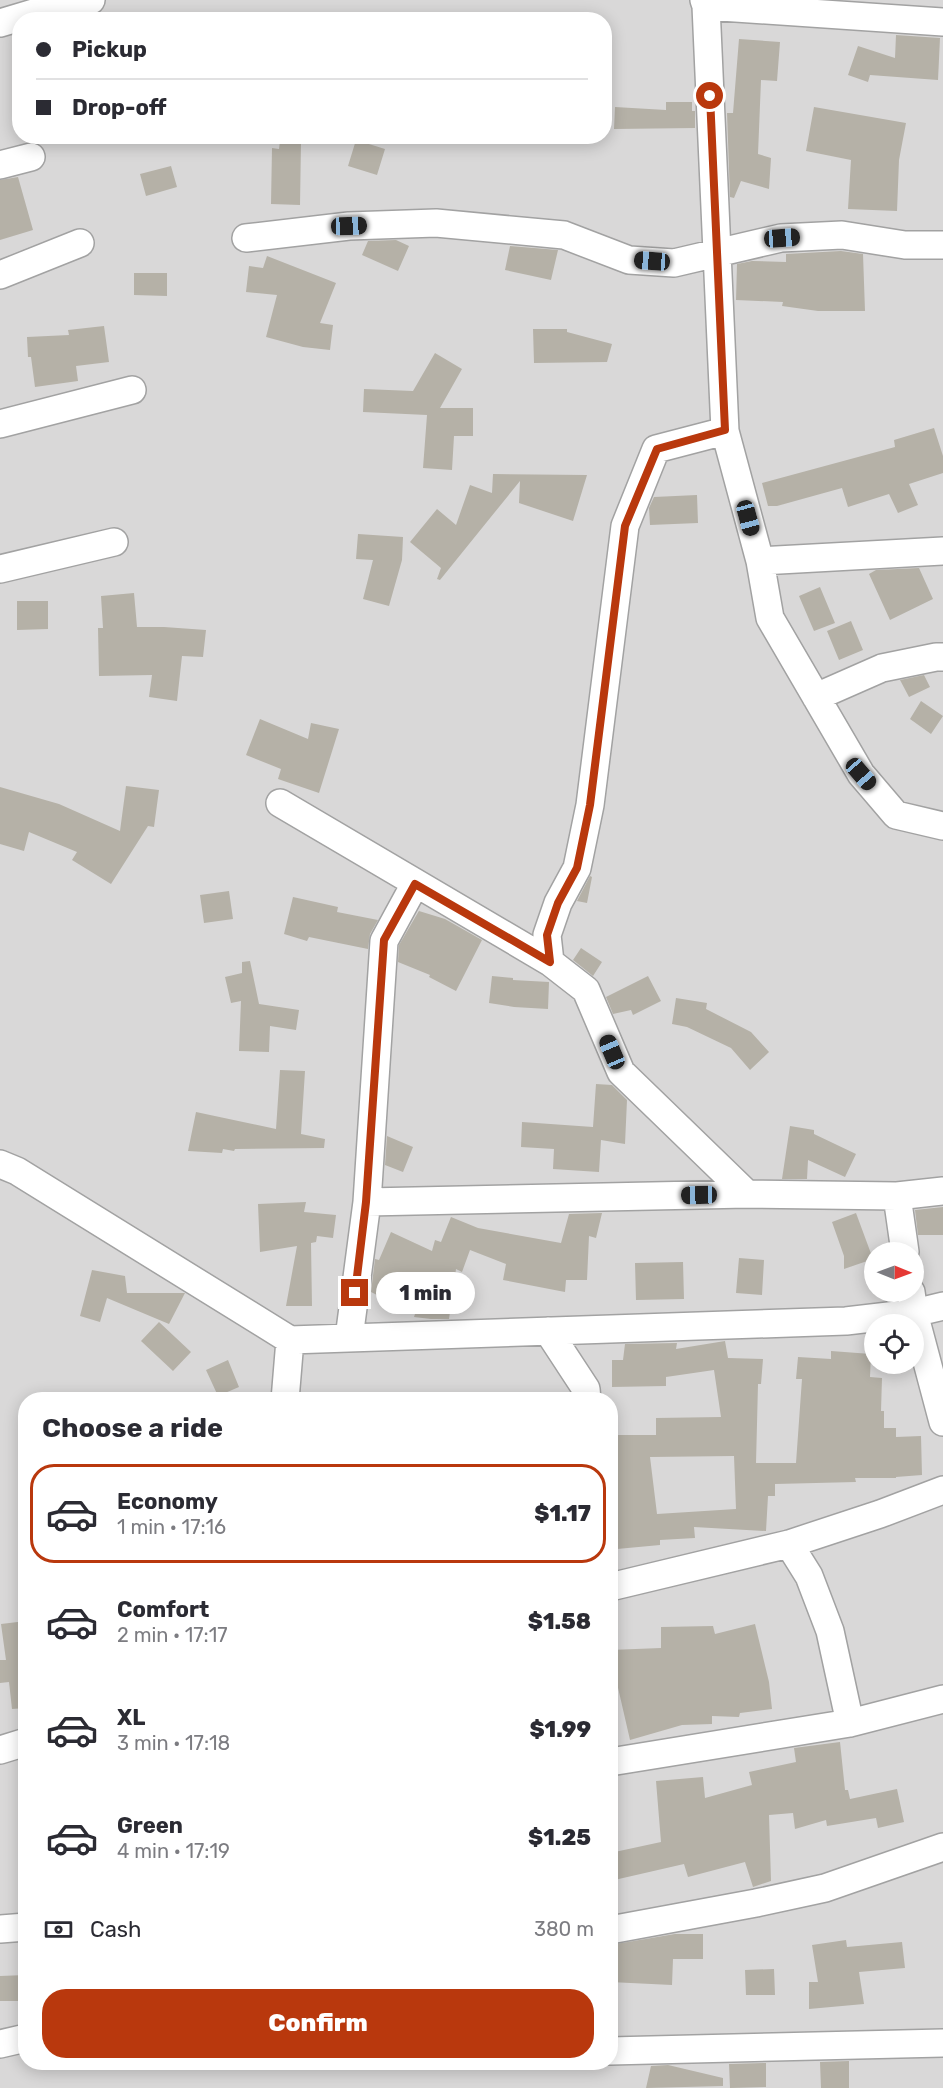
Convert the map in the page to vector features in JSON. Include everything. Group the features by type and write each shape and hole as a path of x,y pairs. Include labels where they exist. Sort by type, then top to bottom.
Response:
{"street":[{"path":"27,12 46,4 91,0"},
{"path":"943,22 705,3 725,430 760,561 770,618 861,774 896,815 943,826"},
{"path":"0,165 32,157"},
{"path":"246,238 349,226 436,223 564,234 630,260 674,263 782,238 842,235 905,245 943,244"},
{"path":"0,275 80,243"},
{"path":"0,424 132,390"},
{"path":"550,962 547,935 558,903 577,868 590,805 625,526 657,449 725,430"},
{"path":"0,569 114,542"},
{"path":"760,561 943,551"},
{"path":"816,697 882,668 943,657"},
{"path":"280,803 550,962 586,990 621,1072 747,1194"},
{"path":"349,1338 366,1202 384,940 415,884"},
{"path":"0,1164 17,1171 290,1340 846,1321 913,1302 943,1306"},
{"path":"366,1202 747,1194 897,1196 943,1191"},
{"path":"897,1196 904,1242"},
{"path":"913,1302 943,1422"},
{"path":"548,1331 586,1392"},
{"path":"286,1392 290,1340"},
{"path":"618,1585 789,1544 880,1514 943,1490"},
{"path":"789,1544 809,1576 830,1631 850,1723"},
{"path":"618,1761 850,1723 943,1700"},
{"path":"0,1750 18,1744"},
{"path":"618,1927 825,1888 943,1847"},
{"path":"0,1929 18,1928"},
{"path":"0,2044 18,2040"},
{"path":"618,2051 943,2043"}],"shaded area":[{"path":"0,0 943,0 943,2088 0,2088"}],"building":[{"path":"896,35 940,38 938,80 870,75 868,82 848,75 858,46 895,58"},
{"path":"739,39 780,42 777,81 761,80 758,154 771,158 769,189 741,181 734,198 730,197 727,113 733,113"},
{"path":"666,102 692,102 692,111 695,111 695,128 614,129 615,107 666,110"},
{"path":"814,107 906,123 899,160 897,211 848,209 851,160 806,151"},
{"path":"280,144 301,144 300,205 271,204 272,148 279,149"},
{"path":"355,144 369,144 385,149 377,175 348,166"},
{"path":"171,166 177,187 146,196 140,174"},
{"path":"18,177 33,230 0,240 0,180"},
{"path":"396,240 409,246 398,271 362,255 368,241"},
{"path":"510,246 558,250 551,280 505,270"},
{"path":"841,251 863,254 865,311 818,311 782,306 783,302 736,300 737,264 752,261 786,262 786,254"},
{"path":"267,256 336,283 320,323 333,325 330,350 303,347 266,337 277,295 246,292 249,266 263,268"},
{"path":"134,273 167,273 167,296 134,295"},
{"path":"104,326 109,362 76,366 78,381 35,387 31,357 28,357 27,337 69,335 68,330"},
{"path":"533,329 567,329 567,332 612,344 607,362 534,363"},
{"path":"435,353 462,369 440,408 473,408 473,436 454,436 452,470 423,468 427,415 363,412 364,389 413,391"},
{"path":"934,428 943,456 943,473 909,484 918,505 898,513 889,494 848,507 842,488 777,506 768,506 762,483 895,447 894,440"},
{"path":"493,474 587,475 573,521 519,503 520,481 440,580 437,579 441,568 410,542 437,509 456,525 470,485 492,493"},
{"path":"697,495 698,523 650,525 649,508 654,497"},
{"path":"358,534 403,537 402,560 389,606 363,599 373,560 356,559"},
{"path":"919,568 933,599 890,620 869,574 876,570"},
{"path":"820,587 835,623 814,631 799,596"},
{"path":"134,593 137,627 206,630 203,657 182,656 177,701 149,697 152,675 99,676 98,628 103,628 101,596"},
{"path":"17,601 48,601 48,629 17,630"},
{"path":"851,621 863,650 839,660 827,631"},
{"path":"924,675 930,687 909,697 900,680"},
{"path":"921,701 943,716 931,734 910,719"},
{"path":"260,719 308,739 311,723 339,729 319,793 278,779 281,769 246,755"},
{"path":"126,786 159,790 154,827 148,826 111,884 72,860 77,852 29,832 24,851 0,844 0,787 59,804 120,831"},
{"path":"590,876 592,877 587,903 577,901"},
{"path":"229,891 233,919 204,923 200,895"},
{"path":"293,897 338,907 337,912 378,920 370,934 368,949 309,937 307,941 284,934"},
{"path":"420,909 419,911 445,919 482,940 456,991 429,977 430,975 398,962 399,945"},
{"path":"581,948 602,962 593,976 573,960"},
{"path":"250,961 259,1004 299,1010 296,1030 270,1026 269,1052 239,1051 241,1001 231,1003 225,977 242,973 242,962"},
{"path":"492,976 549,982 548,1009 489,1003"},
{"path":"648,976 661,1001 633,1015 631,1010 613,1014 606,997"},
{"path":"676,998 707,1003 706,1009 751,1032 769,1052 750,1070 731,1048 687,1027 672,1024"},
{"path":"280,1070 305,1071 301,1134 325,1139 324,1148 235,1149 234,1151 223,1149 222,1153 188,1151 196,1112 276,1129"},
{"path":"596,1084 612,1085 627,1100 625,1144 601,1140 599,1172 553,1169 554,1149 521,1147 522,1122 593,1127"},
{"path":"790,1126 814,1130 814,1134 856,1154 845,1177 808,1160 807,1179 782,1179"},
{"path":"387,1136 413,1147 403,1172 385,1165"},
{"path":"306,1202 304,1212 336,1215 333,1238 317,1236 316,1242 311,1243 312,1306 286,1306 297,1246 260,1252 258,1204"},
{"path":"943,1207 943,1235 918,1235 915,1210"},
{"path":"602,1213 596,1238 589,1236 587,1280 566,1280 565,1292 503,1280 506,1264 470,1250 462,1272 456,1269 449,1319 414,1317 415,1314 371,1292 375,1259 379,1260 391,1232 432,1251 435,1240 441,1242 451,1217 478,1228 561,1243 569,1214"},
{"path":"856,1213 867,1242 864,1242 864,1262 844,1269 844,1256 832,1222"},
{"path":"739,1258 764,1260 762,1295 736,1293"},
{"path":"683,1262 684,1299 636,1300 635,1263"},
{"path":"92,1270 125,1276 127,1293 185,1293 169,1324 107,1298 100,1322 80,1316"},
{"path":"159,1322 191,1352 173,1371 141,1341"},
{"path":"725,1341 728,1358 763,1359 761,1384 758,1384 756,1463 796,1463 802,1379 796,1379 798,1357 831,1359 831,1351 864,1353 864,1374 882,1378 881,1411 884,1411 884,1428 896,1428 896,1437 921,1436 922,1475 896,1478 855,1478 856,1482 775,1484 775,1496 768,1496 766,1531 694,1527 695,1538 660,1540 660,1545 618,1549 618,1435 656,1435 656,1418 721,1417 714,1370 666,1377 666,1386 612,1387 612,1360 623,1360 625,1344 677,1343 676,1349","holes":["734,1456 736,1509 657,1514 650,1457"]},
{"path":"228,1360 239,1387 227,1392 216,1392 206,1370"},
{"path":"18,1622 18,1709 12,1709 9,1682 0,1683 0,1660 6,1660 1,1624"},
{"path":"755,1624 769,1682 772,1709 740,1713 739,1717 712,1716 712,1724 682,1725 630,1740 618,1688 618,1650 661,1648 661,1627 713,1626 715,1634"},
{"path":"840,1742 845,1790 848,1790 850,1799 897,1789 904,1822 878,1828 876,1818 827,1826 826,1820 795,1829 793,1813 769,1815 771,1881 753,1887 745,1862 688,1877 684,1864 618,1879 618,1851 661,1842 656,1781 703,1777 705,1798 752,1785 749,1772 796,1762 794,1748"},
{"path":"675,1934 703,1934 703,1959 673,1959 672,1985 618,1982 618,1944"},
{"path":"846,1940 847,1947 902,1942 905,1968 859,1972 864,2004 809,2009 809,1982 818,1982 812,1945"},
{"path":"774,1969 775,1995 746,1995 745,1970"},
{"path":"18,1975 18,2001 0,2001 0,1976"},
{"path":"849,2061 849,2088 821,2088 820,2062"},
{"path":"766,2063 766,2087 730,2088 729,2064"},
{"path":"668,2065 723,2078 723,2086 646,2088 651,2066"}],"route":[{"path":"355,1293 366,1202 384,940 415,884 550,962 547,935 558,903 577,868 590,805 625,526 657,449 725,430 710,96"}]}
